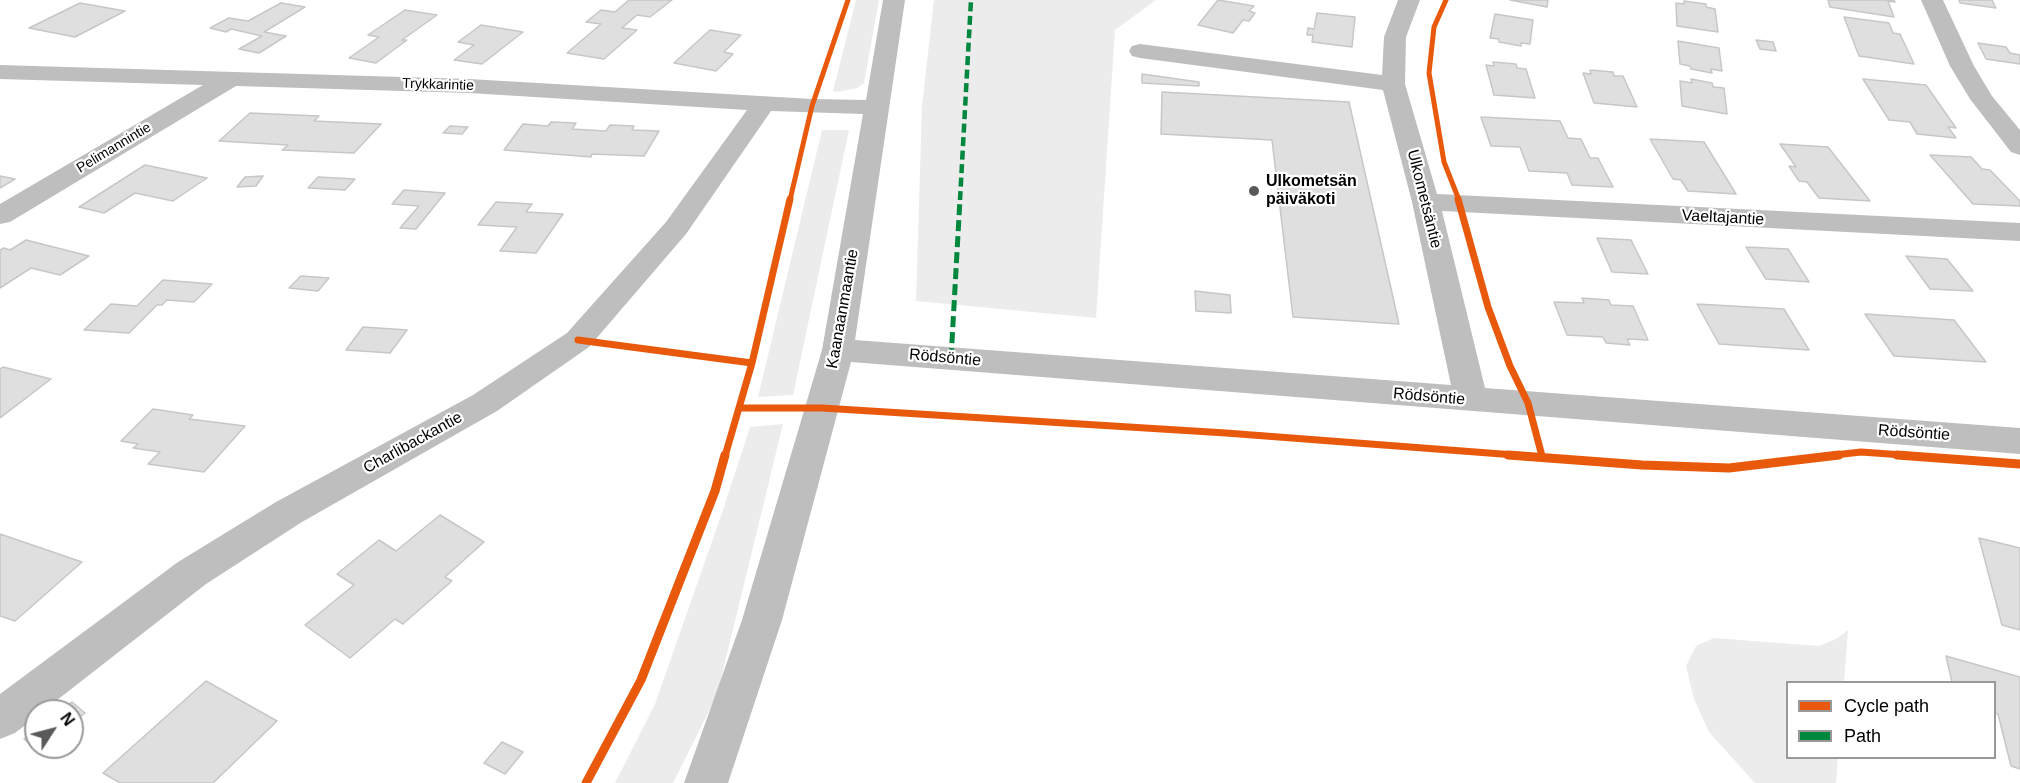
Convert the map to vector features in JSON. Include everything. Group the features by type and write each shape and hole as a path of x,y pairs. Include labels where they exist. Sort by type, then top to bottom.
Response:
{"street":[{"name":"Kaanaanmaantie","path":"706,783 762,620 838,350 894,0"},
{"name":"Ulkometsäntie","path":"1409,0 1395,37 1393,84 1426,202 1471,400"},
{"path":"1932,0 1962,66 1982,99 2020,147"},
{"path":"1140,51 1393,84"},
{"name":"Trykkarintie","path":"0,72 469,86 812,106 876,107"},
{"name":"Pelimannintie","path":"0,216 229,80"},
{"name":"Charlibackantie","path":"0,719 192,573 289,512 484,403 578,340 676,228 765,102"},
{"name":"Vaeltajantie","path":"1426,202 2020,232"},
{"name":"Rödsöntie","path":"838,350 2020,441"}],"shaded area":[{"path":"856,0 879,0 864,83 857,88 833,91"},
{"path":"934,0 1156,0 1115,30 1096,318 916,301 922,106"},
{"path":"822,130 849,130 793,395 758,397"},
{"path":"783,424 717,695 673,783 615,783 655,704 750,427"},
{"path":"1848,630 1844,681 1786,681 1786,759 1838,759 1836,783 1755,783 1709,732 1694,699 1686,666 1696,646 1714,638 1819,646 1836,639"}],"building":[{"path":"629,0 672,0 650,17 637,15 622,28 637,30 604,59 567,53 601,24 586,22 601,10 615,12"},
{"path":"1218,0 1254,6 1249,11 1255,13 1249,21 1243,20 1233,33 1198,25"},
{"path":"1510,0 1548,0 1547,7"},
{"path":"1828,0 1894,0 1895,2 1888,1 1894,17 1830,7"},
{"path":"1959,0 1992,0 1996,8 1960,3"},
{"path":"1684,1 1706,4 1706,7 1715,9 1718,32 1677,26 1676,3 1684,4"},
{"path":"80,3 125,11 75,37 29,28"},
{"path":"281,3 305,7 264,32 286,36 259,53 239,49 262,36 231,29 226,32 210,28 229,18 248,21"},
{"path":"405,10 437,15 402,40 407,40 376,63 349,58 379,37 368,35"},
{"path":"1317,13 1355,17 1352,47 1312,42 1313,35 1307,35 1308,28 1314,29"},
{"path":"1495,14 1533,20 1530,44 1521,43 1521,46 1490,38"},
{"path":"1844,17 1889,23 1893,33 1900,34 1914,64 1859,56"},
{"path":"481,25 523,32 482,64 454,60 474,45 458,42"},
{"path":"710,30 741,35 724,52 733,54 716,71 674,63"},
{"path":"1756,40 1773,42 1776,51 1760,49"},
{"path":"1678,41 1719,48 1722,71 1711,69 1712,73 1691,69 1690,66 1680,64"},
{"path":"1978,43 2006,47 2010,53 2020,55 2020,64 1986,59"},
{"path":"1493,62 1516,64 1517,68 1526,69 1535,98 1494,95 1486,65 1494,66"},
{"path":"1590,70 1613,72 1614,76 1623,76 1637,107 1594,103 1583,73 1591,74"},
{"path":"1142,74 1199,82 1199,86 1142,83"},
{"path":"1691,79 1712,83 1713,87 1724,88 1727,114 1682,106 1680,81 1692,83"},
{"path":"1863,79 1926,85 1956,128 1948,127 1956,138 1917,134 1910,122 1889,120"},
{"path":"1162,92 1349,102 1399,324 1293,317 1272,140 1161,134"},
{"path":"250,113 319,116 314,121 381,124 354,153 282,150 288,145 219,141"},
{"path":"1481,117 1560,121 1568,138 1581,139 1590,158 1598,158 1613,187 1572,185 1567,173 1529,171 1520,147 1491,146"},
{"path":"551,122 576,123 572,129 606,131 610,125 634,126 632,130 659,131 644,156 592,154 591,157 504,150 523,124 548,126"},
{"path":"450,126 468,127 462,134 443,133"},
{"path":"1650,139 1704,142 1736,194 1688,191 1681,180 1673,179"},
{"path":"1780,144 1828,147 1870,201 1819,198 1807,182 1799,181 1789,166 1796,167"},
{"path":"1930,155 1971,157 1982,169 1990,170 2020,201 2020,206 1973,204"},
{"path":"145,165 207,178 173,201 135,193 104,213 79,207"},
{"path":"0,176 15,179 0,188"},
{"path":"263,176 256,186 237,187 245,177"},
{"path":"318,177 355,179 345,190 308,188"},
{"path":"404,190 445,193 416,229 400,228 419,206 392,204"},
{"path":"496,202 532,204 526,212 563,214 536,253 500,251 517,227 478,225"},
{"path":"1597,238 1631,240 1648,274 1612,272"},
{"path":"26,240 89,256 60,275 31,268 0,288 0,250 4,248 10,250"},
{"path":"1746,247 1788,249 1809,282 1766,279"},
{"path":"1906,256 1947,259 1973,291 1930,289"},
{"path":"301,276 329,278 318,291 289,288"},
{"path":"163,280 212,284 194,302 167,300 162,305 157,305 129,333 84,330 111,304 137,306"},
{"path":"1195,291 1230,295 1231,313 1196,311"},
{"path":"1582,298 1609,300 1611,305 1633,306 1648,340 1627,339 1630,345 1606,343 1603,337 1567,335 1554,302 1584,303"},
{"path":"1697,304 1784,309 1809,350 1719,344"},
{"path":"1865,314 1954,320 1986,362 1894,356"},
{"path":"363,327 407,330 390,353 346,350"},
{"path":"3,367 51,379 0,418 0,369"},
{"path":"153,409 193,415 189,419 245,426 204,472 148,464 160,452 133,448 138,444 121,441"},
{"path":"440,515 484,542 445,577 452,581 403,624 395,619 350,658 305,625 354,585 337,574 379,540 396,551"},
{"path":"0,534 82,562 15,621 0,616"},
{"path":"1979,538 2020,548 2020,630 2002,625"},
{"path":"1946,656 2020,677 2020,769 2011,766 1996,714 1996,681 1952,681"},
{"path":"206,681 277,721 213,783 120,783 103,773"},
{"path":"502,742 523,752 505,774 484,763"}],"marked path":[{"path":"951,359 971,0"}],"cycle path":[{"path":"586,783 641,680 715,491 752,363 812,106 848,0"},
{"path":"1446,0 1434,27 1429,73 1444,162 1460,204 1488,307 1510,366 1528,403 1542,456"},
{"path":"578,340 752,363"},
{"path":"741,408 822,408 1226,433 1642,465 1729,468 1861,452 2020,464"}],"place":[{"name":"Ulkometsän päiväkoti","path":"1254,191"}]}
